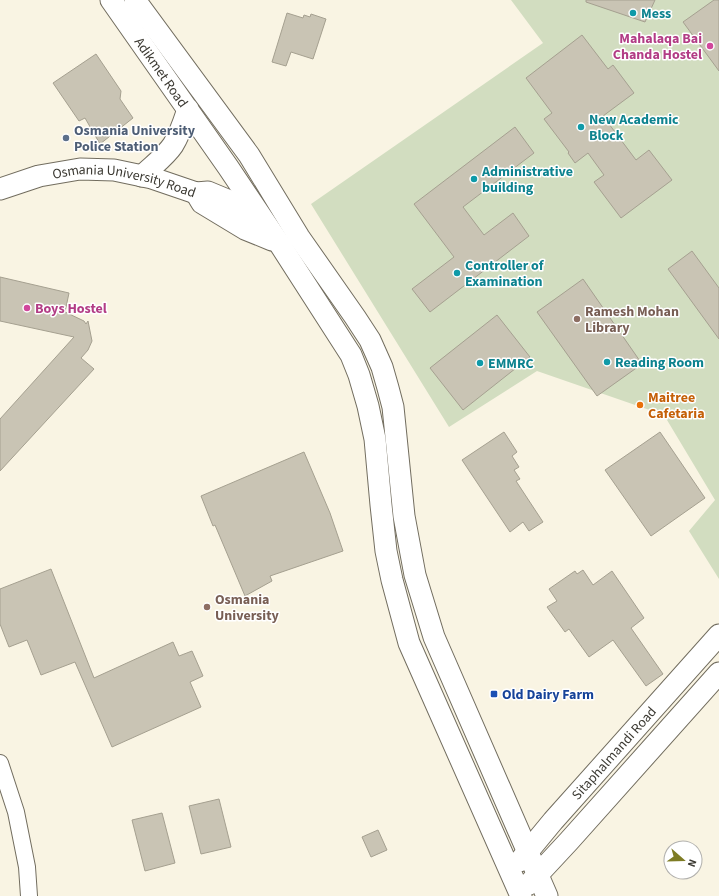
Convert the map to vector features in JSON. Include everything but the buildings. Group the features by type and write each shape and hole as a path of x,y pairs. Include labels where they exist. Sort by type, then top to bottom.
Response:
{"main road":[{"name":"Adikmet Road","path":"111,0 228,167 289,240"},
{"name":"Adikmet Road","path":"135,0 249,155 289,240"},
{"path":"142,176 164,156 174,144 188,109"},
{"name":"Osmania University Road","path":"0,189 39,176 80,169 114,170 152,178 196,193 202,203 245,229 289,240"},
{"path":"289,240 355,317 370,340 382,367 393,407 404,516 416,574 434,636 547,896"},
{"path":"289,240 351,355 359,375 368,406 375,439 386,551 392,580 409,643 520,895"},
{"name":"Sitaphalmandi Road","path":"510,872 553,821 719,635"},
{"name":"Sitaphalmandi Road","path":"520,895 719,673"}],"street":[{"path":"0,763 16,812 27,867 28,896"}],"green space":[{"path":"511,0 719,0 719,579 689,531 715,500 664,415 537,371 449,427 311,204 543,43"}],"place":[{"name":"Mess","path":"633,13"},
{"name":"Mahalaqa Bai Chanda Hostel","path":"710,46"},
{"name":"New Academic Block","path":"581,127"},
{"name":"Osmania University Police Station","path":"66,138"},
{"name":"Administrative building","path":"474,179"},
{"name":"Controller of Examination","path":"457,273"},
{"name":"Boys Hostel","path":"27,308"},
{"name":"Ramesh Mohan Library","path":"577,319"},
{"name":"Reading Room","path":"607,362"},
{"name":"EMMRC","path":"480,363"},
{"name":"Maitree Cafetaria","path":"640,405"},
{"name":"Osmania University","path":"207,607"},
{"name":"Old Dairy Farm","path":"494,694"}]}
